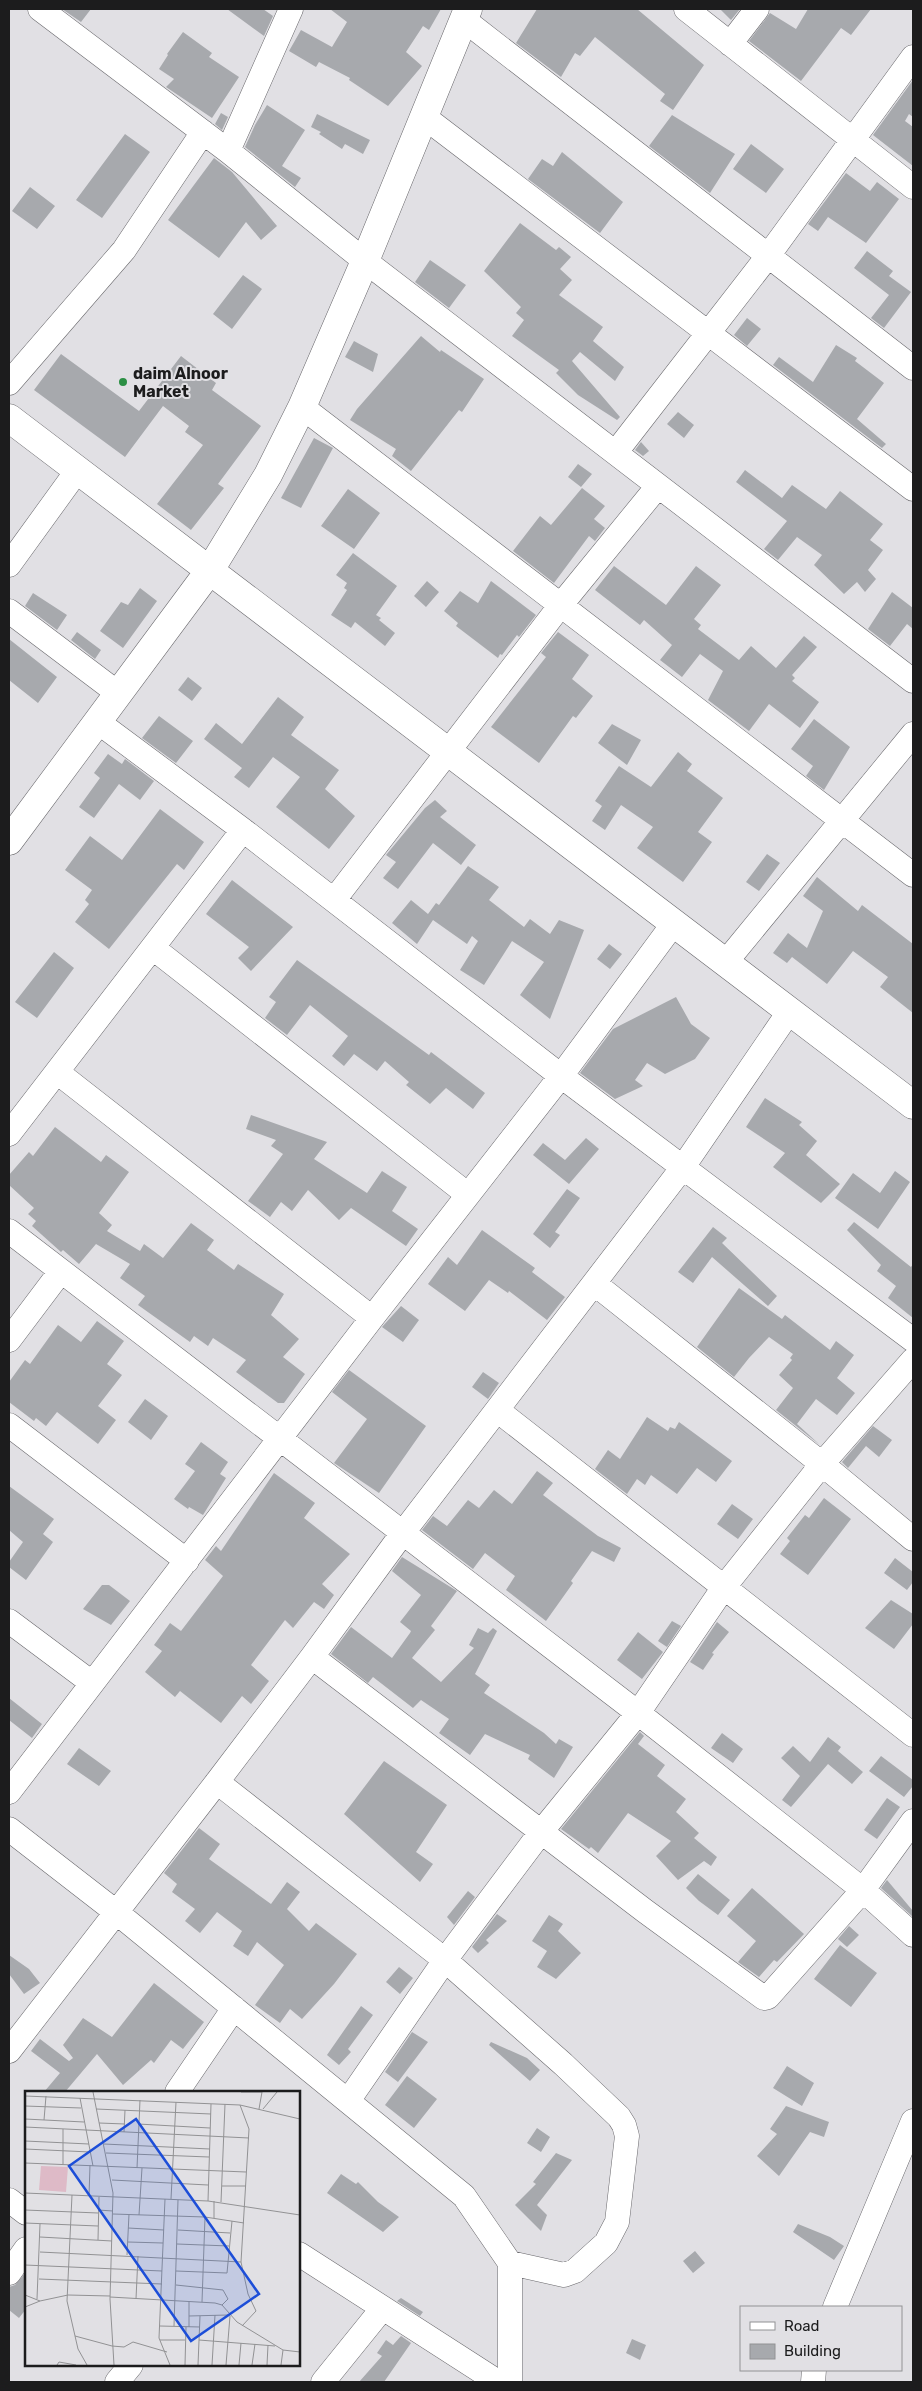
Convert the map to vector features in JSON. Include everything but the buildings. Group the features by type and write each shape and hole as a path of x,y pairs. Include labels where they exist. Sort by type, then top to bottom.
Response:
{"street":[{"path":"40,9 228,151 365,261 913,681"},
{"path":"228,151 291,9"},
{"path":"686,9 913,187"},
{"path":"730,44 757,9"},
{"path":"9,841 210,570 268,475 302,407 365,261 465,14 768,256 913,368"},
{"path":"616,452 710,333 851,140 912,61"},
{"path":"423,116 913,489"},
{"path":"9,383 124,250 203,132"},
{"path":"302,407 913,875"},
{"path":"9,418 913,1105"},
{"path":"9,565 77,471"},
{"path":"334,900 560,606 658,486"},
{"path":"9,611 119,694"},
{"path":"98,722 244,830 561,1076 913,1340"},
{"path":"725,963 913,734"},
{"path":"9,1134 244,830"},
{"path":"9,1792 372,1318 561,1076 674,923"},
{"path":"153,948 468,1194"},
{"path":"9,2051 217,1782 402,1534 683,1167 789,1012"},
{"path":"57,1072 372,1318"},
{"path":"9,1231 638,1713 863,1890 913,1935"},
{"path":"9,1340 61,1271"},
{"path":"595,1284 822,1464 913,1539"},
{"path":"348,2100 445,1960 541,1832 638,1713 724,1587 822,1464 913,1360"},
{"path":"497,1410 913,1735"},
{"path":"9,1424 187,1561"},
{"path":"9,1621 92,1684"},
{"path":"312,1657 645,1911 764,1998 768,1997 863,1890 913,1821"},
{"path":"217,1782 445,1960 584,2084 619,2117 624,2125 627,2136 617,2222 606,2243 575,2271 564,2275 510,2262"},
{"path":"9,1829 116,1912 464,2196 510,2262 510,2382"},
{"path":"178,2091 234,2008"},
{"path":"835,2306 913,2121"},
{"path":"9,2200 25,2212"},
{"path":"9,2273 25,2250"},
{"path":"300,2255 498,2382"},
{"path":"323,2382 382,2308"},
{"path":"117,2382 129,2366"}],"place":[{"name":"daim Alnoor Market","path":"123,382"}]}
